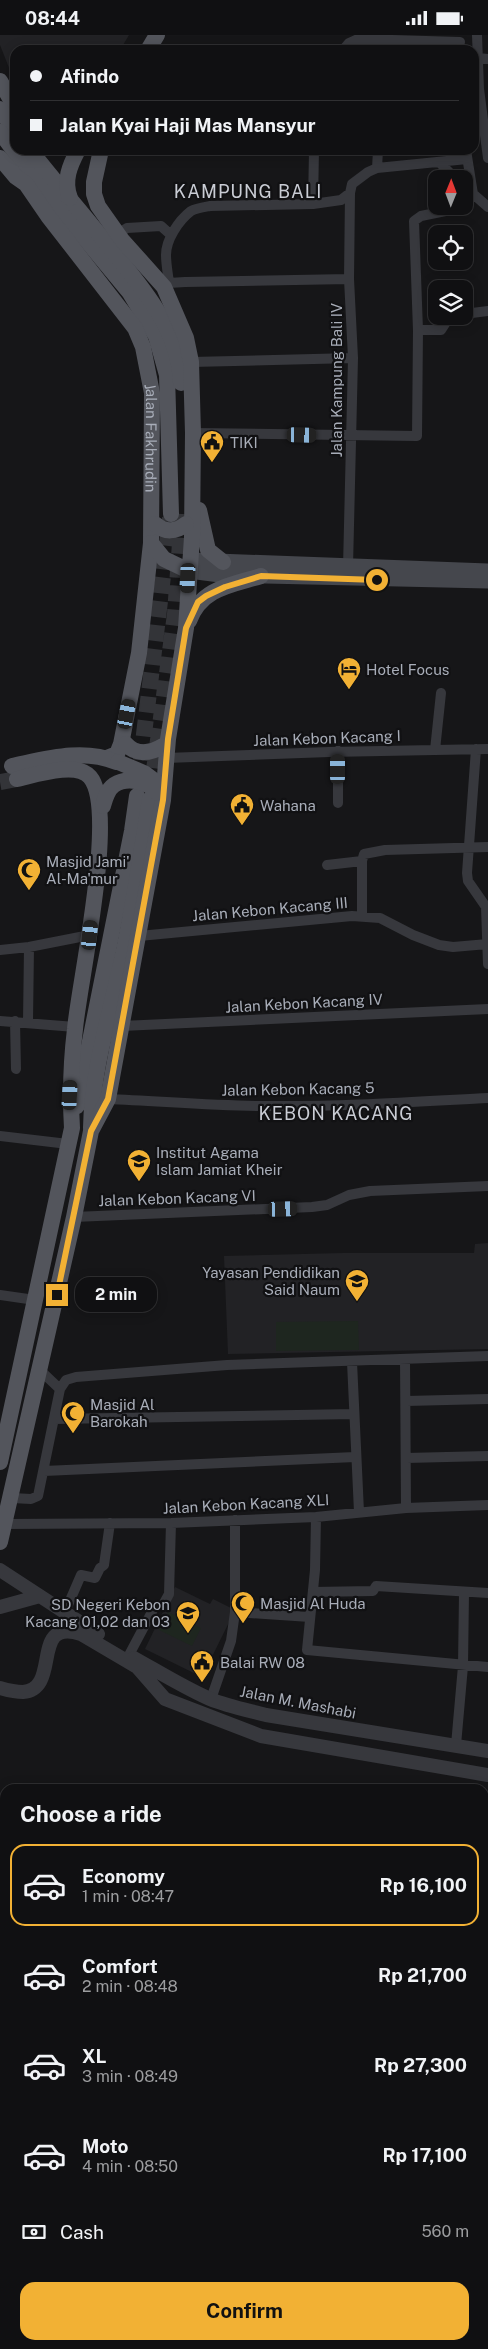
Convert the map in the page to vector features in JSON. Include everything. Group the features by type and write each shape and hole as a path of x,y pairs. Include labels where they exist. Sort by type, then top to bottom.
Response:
{"main road":[{"path":"0,81 10,98"},
{"path":"0,109 10,124"},
{"name":"Jalan Fakhrudin","path":"0,132 10,145"},
{"path":"0,141 23,176 26,184"},
{"name":"Jalan Fakhrudin","path":"0,1462 68,1144 165,749 186,628 190,566 167,375 156,335 130,293 17,155"},
{"name":"Jalan Fakhrudin","path":"34,155 140,285 157,309 171,335 180,366 183,424 183,518"},
{"path":"71,200 67,190 67,180 69,168 76,155"},
{"name":"Jalan Fakhrudin","path":"101,155 94,182 94,194 98,207 117,234 166,285 180,320 191,362 192,492 183,518"},
{"name":"Jalan Fakhrudin","path":"0,158 16,177 26,184 48,216 135,328 144,347 152,393 153,521 139,653 124,741 113,760"},
{"path":"192,492 198,502 208,550 223,563"},
{"path":"153,521 166,531 175,531 183,518"},
{"path":"151,543 164,559 190,566 204,575 488,581"},
{"path":"190,566 223,563 488,571"},
{"path":"186,628 198,602 206,596 225,587 261,576"},
{"path":"124,741 136,751 146,753 165,749"},
{"path":"0,1542 12,1498 91,1131 108,1099 140,936 155,793 144,773 113,760 74,755 15,772 68,769 85,772 94,783 102,811"},
{"path":"72,1128 70,1095 75,1027 90,935 102,811 109,791 114,785 123,782 148,784 155,793"},
{"name":"Jalan Fakhrudin","path":"91,1131 91,1105 95,1082 126,944 155,793"}],"street":[{"path":"477,35 483,59 488,158"},
{"path":"388,38 388,45"},
{"path":"348,45 353,40 388,38 460,42"},
{"path":"314,155 314,204"},
{"path":"377,168 378,155"},
{"path":"349,279 166,285 166,255 172,235 191,211 199,208 210,206 314,204 341,200 350,193 352,184 377,168 439,162 463,155"},
{"path":"466,155 469,170"},
{"path":"439,162 447,170"},
{"name":"Jalan Kampung Bali IV","path":"348,567 353,358 349,279 350,193"},
{"path":"473,194 488,207"},
{"path":"193,433 352,437 417,436 418,330 414,221 428,215"},
{"path":"117,234 127,228 161,226 172,235"},
{"path":"473,314 488,311"},
{"path":"418,330 441,330 444,325"},
{"path":"191,362 353,358"},
{"path":"435,750 441,693"},
{"name":"Jalan Kebon Kacang I","path":"165,749 338,751 488,749"},
{"path":"476,749 468,881 486,907 488,964"},
{"path":"338,751 338,803"},
{"path":"362,917 363,855 384,850 469,846 488,847"},
{"path":"327,865 362,861"},
{"name":"Jalan Kebon Kacang III","path":"140,936 352,916 380,919 439,945 453,947 487,945"},
{"path":"0,949 29,947 90,935"},
{"path":"28,1022 29,947"},
{"name":"Jalan Kebon Kacang IV","path":"122,1026 488,1009"},
{"path":"0,1021 75,1027"},
{"path":"15,1021 16,1069"},
{"name":"Jalan Kebon Kacang 5","path":"108,1099 172,1104 322,1106 488,1098"},
{"path":"0,1136 68,1144"},
{"name":"Jalan Kebon Kacang VI","path":"74,1217 312,1207 327,1205 349,1195 370,1191 488,1186"},
{"path":"0,1295 35,1300"},
{"path":"12,1498 31,1499 38,1496 60,1389 66,1380 76,1377 227,1365 488,1356"},
{"path":"405,1359 406,1508"},
{"path":"352,1362 359,1512"},
{"path":"40,1370 60,1389"},
{"path":"406,1401 488,1399"},
{"path":"54,1419 354,1414"},
{"path":"406,1458 488,1456"},
{"path":"44,1471 355,1457"},
{"name":"Jalan Kebon Kacang XLI","path":"5,1524 171,1523 316,1517 406,1508 488,1505"},
{"path":"316,1517 313,1593 307,1650 488,1667"},
{"path":"211,1699 231,1641 235,1612 235,1520"},
{"path":"65,1613 81,1575 95,1578 100,1568 104,1566 110,1523"},
{"path":"129,1655 155,1606 164,1605 169,1594 171,1523"},
{"name":"Jalan M. Mashabi","path":"0,1570 129,1655 175,1682 211,1699 266,1715 488,1751"},
{"path":"313,1593 373,1591 376,1586 488,1593"},
{"path":"456,1745 463,1666 464,1593"},
{"path":"0,1607 40,1596"},
{"path":"235,1612 310,1617"},
{"path":"0,1688 22,1692 35,1687 44,1670 50,1641 59,1632 72,1631 82,1634 137,1667 165,1699 261,1736 488,1775"}],"shaded area":[{"path":"0,35 129,35 123,45 10,45 10,70 0,45"},
{"name":"Yayasan Pendidikan Said Naum","path":"488,1243 488,1349 228,1354 224,1256 343,1253 474,1253 475,1244"},
{"path":"358,1321 359,1350 276,1351 276,1322"},
{"name":"SD Negeri Kebon Kacang 01,02 dan 03","path":"175,1587 210,1604 213,1599 235,1610 202,1677 145,1649"},
{"path":"168,1612 201,1628 192,1646 159,1630"}],"tunnel":[{"path":"151,792 175,614 182,514"},
{"path":"138,784 170,518"},
{"path":"0,782 17,779"}],"place":[{"name":"TIKI","path":"212,463"},
{"name":"Hotel Focus","path":"349,690"},
{"name":"Wahana","path":"242,826"},
{"name":"Masjid Jami' Al-Ma'mur","path":"29,891"},
{"name":"Institut Agama Islam Jamiat Kheir","path":"139,1182"},
{"name":"Yayasan Pendidikan Said Naum","path":"357,1302"},
{"name":"Masjid Al Barokah","path":"73,1434"},
{"name":"Masjid Al Huda","path":"243,1624"},
{"name":"SD Negeri Kebon Kacang 01,02 dan 03","path":"188,1634"},
{"name":"Balai RW 08","path":"202,1683"}],"district":[{"name":"KAMPUNG BALI","path":"248,191"},
{"name":"KEBON KACANG","path":"336,1113"}],"route":[{"path":"57,1295 91,1131 108,1099 140,936 163,800 168,739 186,628 191,614 198,602 214,591 261,576 377,580"}]}
